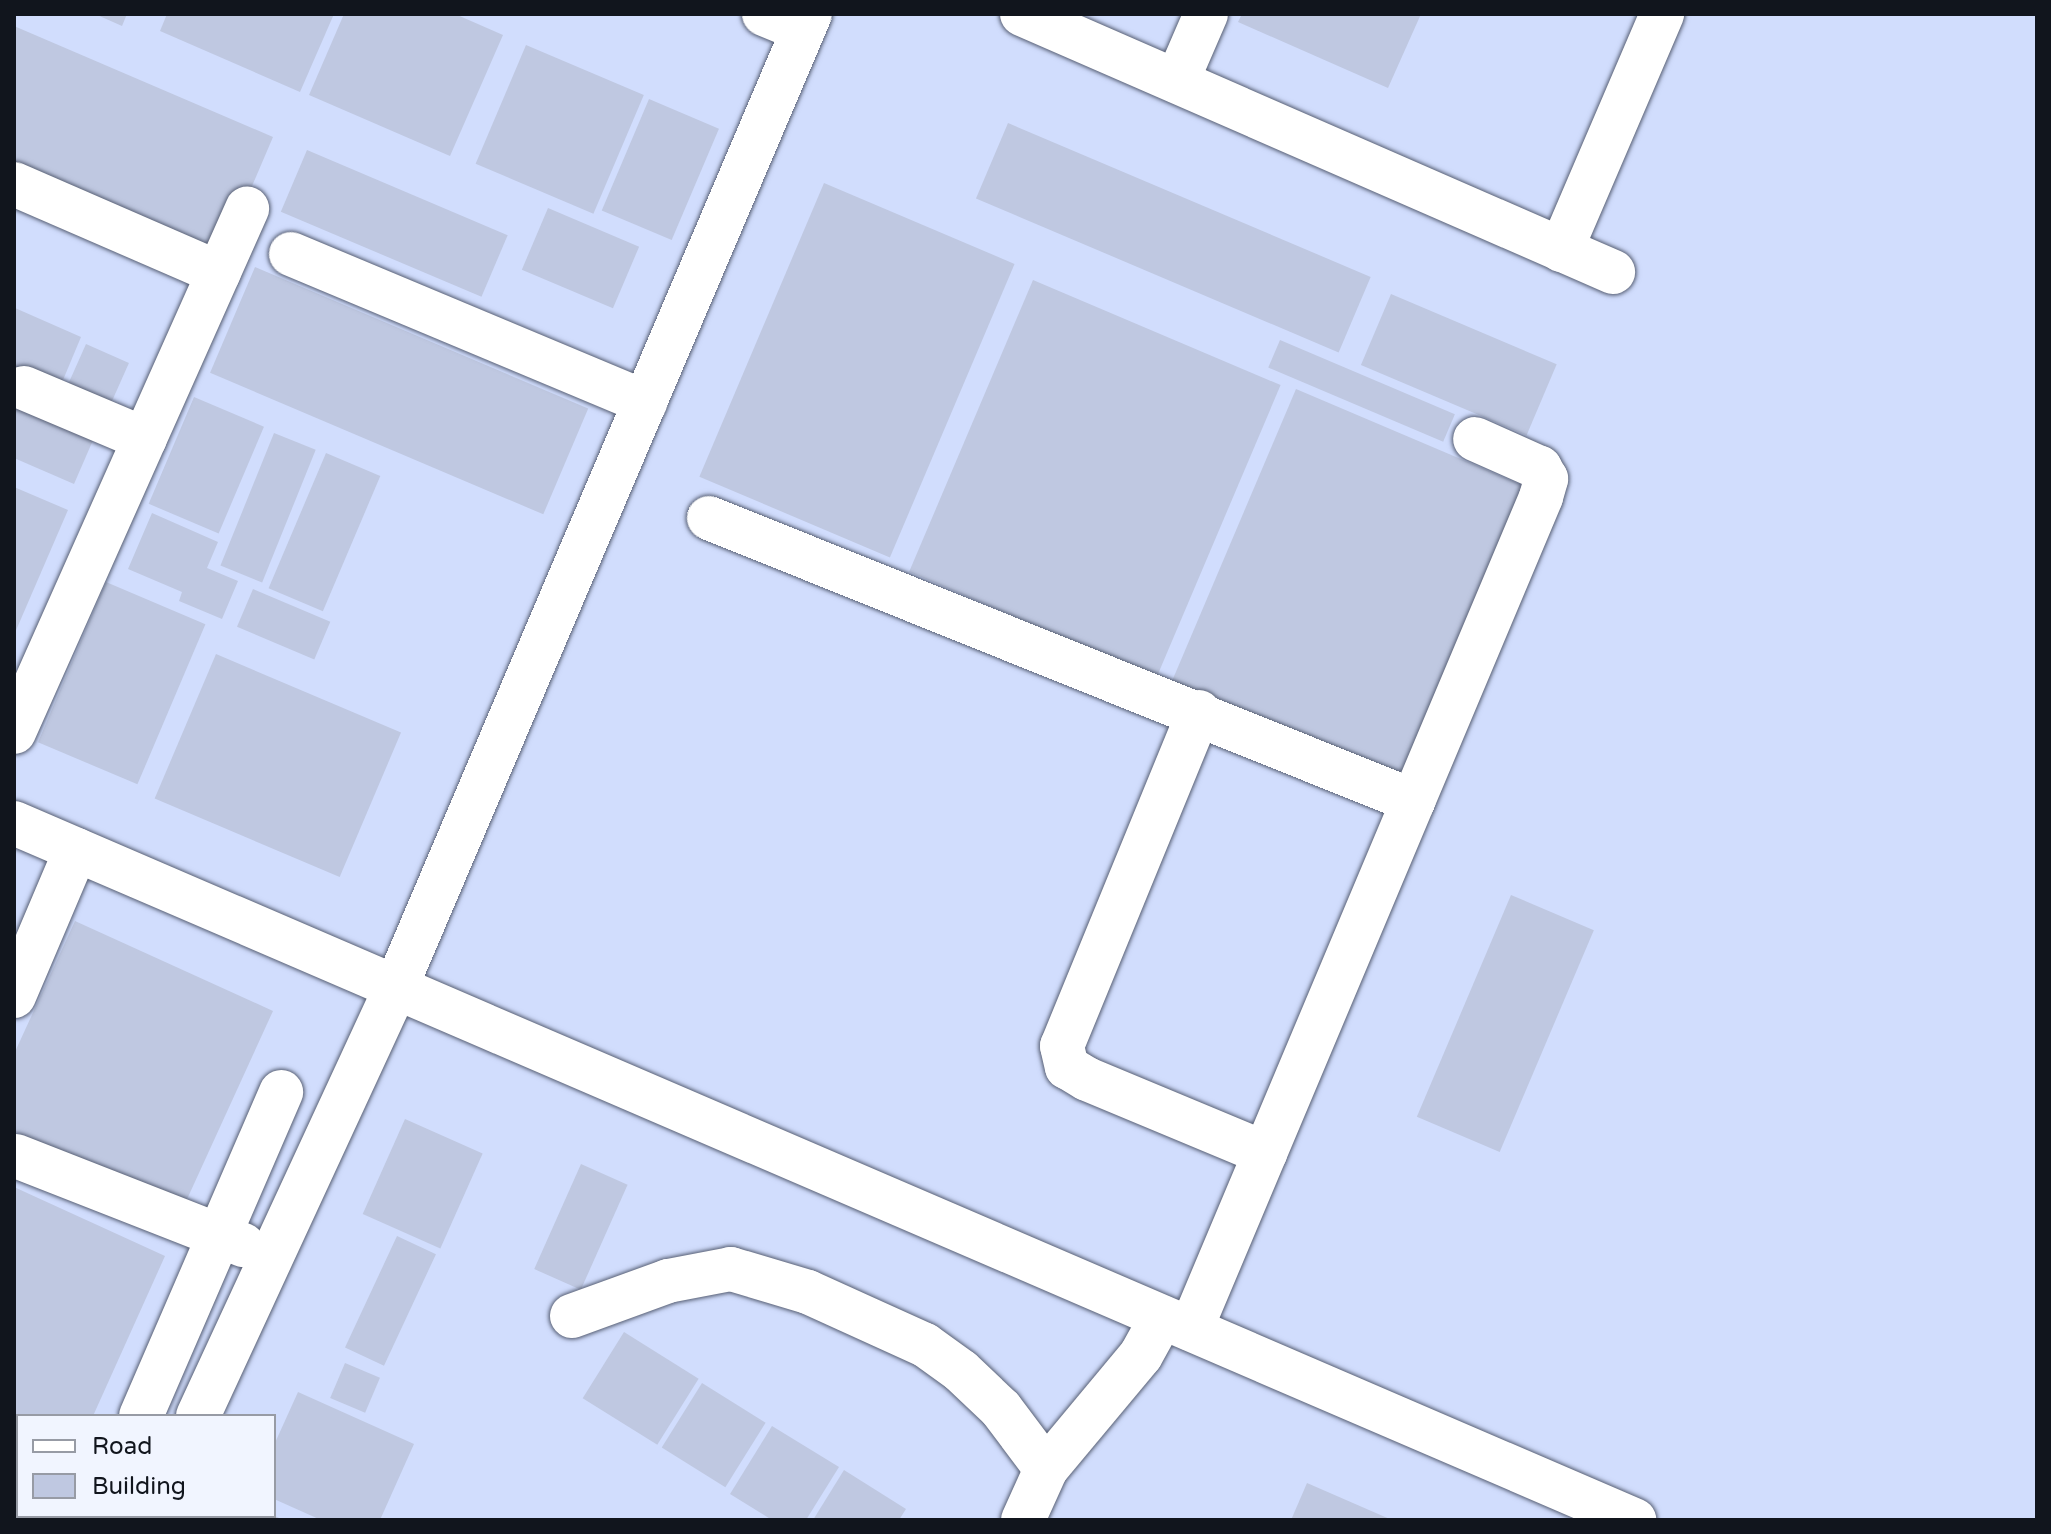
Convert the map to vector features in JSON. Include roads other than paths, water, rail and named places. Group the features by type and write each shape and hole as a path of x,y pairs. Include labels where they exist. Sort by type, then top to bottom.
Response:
{"street":[{"path":"1022,14 1613,272"},
{"path":"1177,81 1206,14"},
{"path":"1561,250 1662,14"},
{"path":"199,1414 396,987 645,402 793,19"},
{"path":"14,184 219,273"},
{"path":"14,732 247,209"},
{"path":"291,254 645,402"},
{"path":"24,388 145,439"},
{"path":"1023,1520 1046,1469 1141,1355 1176,1323 1265,1153 1413,801 1546,479 1540,468 1475,439"},
{"path":"709,518 1199,712 1413,801"},
{"path":"1199,712 1062,1046 1067,1067 1087,1079 1265,1153"},
{"path":"14,823 1634,1520"},
{"path":"14,996 76,850"},
{"path":"142,1414 219,1234 267,1102 328,1133"},
{"path":"16,1156 271,1257"},
{"path":"572,1316 668,1281 731,1269 808,1292 925,1345 961,1371 1001,1409 1046,1469"}]}
